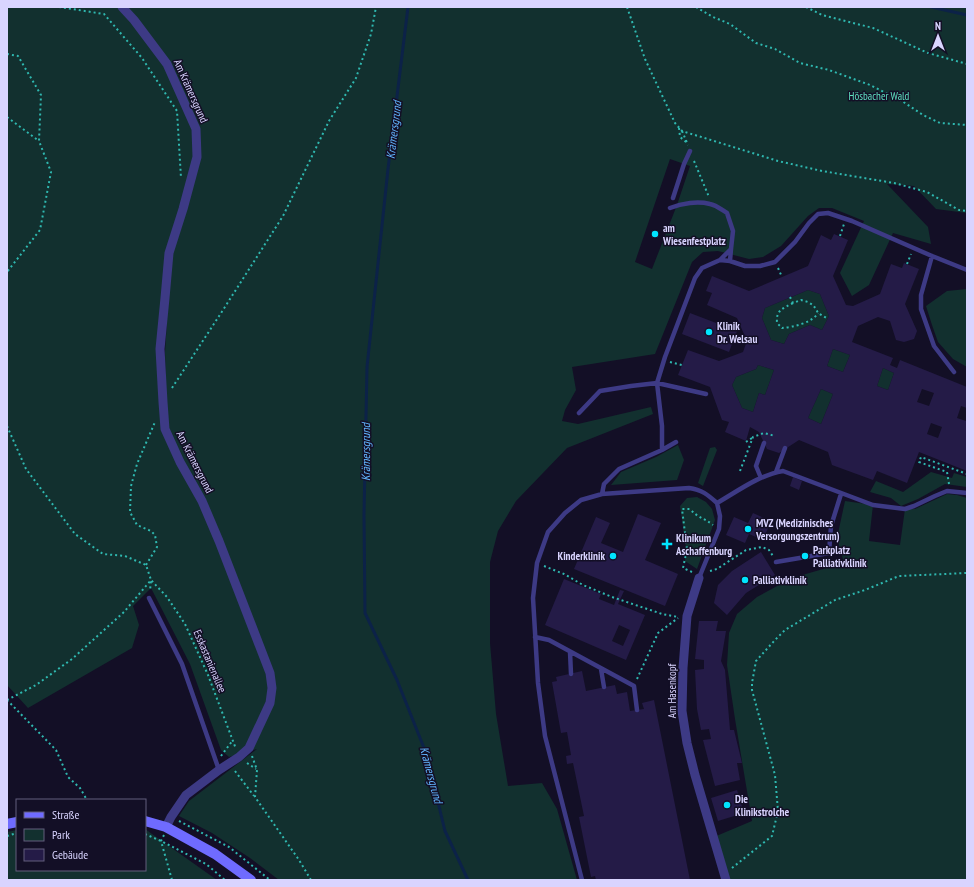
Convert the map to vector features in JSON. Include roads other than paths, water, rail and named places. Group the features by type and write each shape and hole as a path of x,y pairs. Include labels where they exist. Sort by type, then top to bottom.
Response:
{"street":[{"name":"Am Krämersgrund","path":"122,7 134,20 167,64 196,128 197,157 170,253 160,349 165,429 180,462 202,501 219,541 270,673 272,688 270,703 249,748 239,757 186,795 171,817 166,828"},
{"name":"Am Hasenkopf","path":"699,576 683,616 682,711 694,775 725,876"},
{"path":"146,821 166,828 215,854 251,880"}],"lane":[{"path":"673,198 684,164 690,151"},
{"path":"670,208 677,205 695,203 712,204 727,213 733,231 730,261"},
{"path":"720,260 730,261 745,266 760,266 774,262 795,242 809,223 818,214 828,213 846,219 967,270"},
{"path":"662,450 662,426 657,383 664,360 696,278 702,268 720,260 731,249"},
{"path":"932,256 921,295 921,309 934,346 954,372"},
{"path":"579,412 600,391 657,383 706,394"},
{"path":"602,494 604,484 619,469 662,450 676,442"},
{"path":"761,478 756,466 764,443"},
{"path":"776,472 785,448"},
{"path":"582,880 546,736 538,683 533,598 537,563 548,532 565,512 582,500 602,494 689,488 706,494 717,503 761,478 783,471 873,505 905,509 947,491 967,493"},
{"path":"776,562 829,552 831,526 841,494"},
{"name":"Am Hasenkopf","path":"699,576 719,529 720,516 717,503"},
{"path":"149,598 182,664 219,770"},
{"path":"535,637 549,640 634,686 637,710"},
{"path":"570,652 571,674"},
{"path":"601,669 604,687"}],"waterway":[{"name":"Krämersgrund","path":"408,7 388,169 367,367 364,515 365,613 397,680 426,753 445,831 468,880"},
{"path":"931,7 967,15"}],"place":[{"name":"am Wiesenfestplatz","path":"655,234"},
{"name":"Klinik Dr. Welsau","path":"709,332"},
{"name":"MVZ (Medizinisches Versorgungszentrum)","path":"748,529"},
{"name":"Klinikum Aschaffenburg","path":"667,544"},
{"name":"Kinderklinik","path":"613,556"},
{"name":"Parkplatz Palliativklinik","path":"805,556"},
{"name":"Palliativklinik","path":"745,580"},
{"name":"Die Klinikstrolche","path":"727,805"}],"park label":[{"name":"Hösbacher Wald","path":"879,96"}]}
